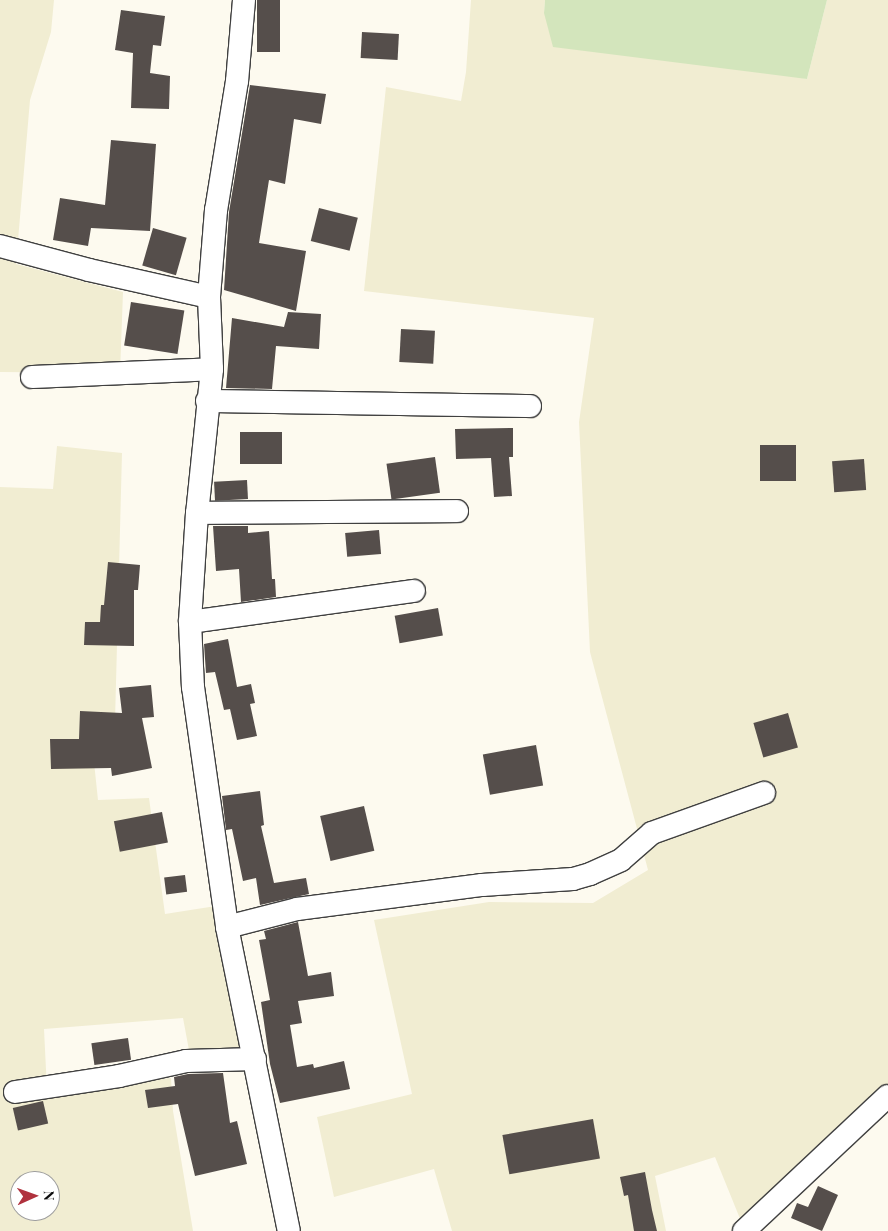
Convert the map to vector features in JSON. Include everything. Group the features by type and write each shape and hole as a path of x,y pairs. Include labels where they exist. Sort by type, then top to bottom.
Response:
{"street":[{"path":"244,0 237,81 216,210 209,298 212,369 207,401 197,513 190,622 193,687 227,927 289,1231"},
{"path":"0,246 88,270 209,298"},
{"path":"32,377 212,369"},
{"path":"207,401 530,406"},
{"path":"197,513 457,510"},
{"path":"190,622 414,591"},
{"path":"227,927 297,909 482,885 573,879 590,874 621,860 652,833 764,793"},
{"path":"15,1092 119,1076 186,1061 255,1059"},
{"path":"744,1231 888,1096"}],"shaded area":[{"path":"0,0 54,0 51,32 30,100 16,264 123,292 120,373 0,372"},
{"path":"471,0 545,0 544,13 807,79 827,0 888,0 888,1108 745,1231 715,1157 655,1176 666,1231 452,1231 434,1169 334,1197 317,1117 412,1094 374,920 489,902 593,903 648,870 590,652 579,422 594,318 364,291 386,87 461,101 466,72"},
{"path":"57,446 122,453 115,722 90,724 98,800 149,798 165,914 235,903 263,1046 191,1061 183,1018 44,1029 47,1090 171,1078 173,1111 193,1231 0,1231 0,487 53,489"}],"green space":[{"path":"545,0 827,0 807,79 553,47 544,13"}],"building":[{"path":"257,0 280,0 280,52 257,52"},
{"path":"121,10 165,16 161,46 153,45 150,73 170,76 169,109 131,108 133,53 115,50"},
{"path":"362,32 399,34 398,60 361,58"},
{"path":"250,85 326,94 321,124 294,119 285,184 269,180 259,243 306,251 296,311 224,290 229,212"},
{"path":"111,140 156,144 150,231 91,228 88,246 53,240 60,198 105,205"},
{"path":"319,208 358,218 350,251 311,241"},
{"path":"153,228 187,238 176,275 142,265"},
{"path":"131,302 184,310 177,354 124,345"},
{"path":"288,312 321,314 319,349 276,346 272,389 226,388 232,318 284,327"},
{"path":"401,329 435,331 433,364 399,362"},
{"path":"513,428 513,457 509,457 512,496 494,497 491,458 456,459 455,429"},
{"path":"240,432 282,432 282,464 240,464"},
{"path":"760,445 796,445 796,481 760,481"},
{"path":"435,457 440,493 391,499 386,464"},
{"path":"864,459 866,490 834,492 832,461"},
{"path":"247,480 248,499 215,501 214,482"},
{"path":"213,526 248,526 248,533 269,531 272,579 275,579 276,597 241,602 239,569 216,571"},
{"path":"379,530 381,554 347,557 345,533"},
{"path":"108,562 140,565 138,590 134,590 134,646 84,645 85,622 100,622 101,605 104,605"},
{"path":"438,608 443,636 400,643 395,616"},
{"path":"228,639 237,687 251,684 255,703 250,704 257,736 237,740 230,709 224,710 215,672 206,673 204,644"},
{"path":"151,685 154,717 142,718 152,768 112,776 111,768 51,769 50,739 79,739 80,711 122,713 119,688"},
{"path":"788,713 798,748 763,758 753,723"},
{"path":"536,745 543,785 490,795 483,754"},
{"path":"260,791 264,825 261,826 274,883 306,878 309,894 260,905 256,878 243,881 232,829 226,830 222,796"},
{"path":"364,806 374,851 331,861 320,816"},
{"path":"162,812 168,842 120,852 114,821"},
{"path":"185,875 187,892 166,894 164,878"},
{"path":"298,922 308,976 331,972 334,996 298,1001 302,1023 290,1025 297,1067 313,1064 314,1068 344,1061 350,1089 280,1103 270,1064 261,1002 270,1000 259,940 266,939 264,931"},
{"path":"128,1038 131,1060 94,1065 91,1043"},
{"path":"223,1073 230,1123 237,1121 247,1164 195,1176 178,1104 148,1108 145,1090 175,1086 174,1077 188,1074"},
{"path":"43,1101 48,1123 18,1130 13,1108"},
{"path":"593,1119 600,1158 509,1174 502,1135"},
{"path":"645,1172 657,1231 634,1231 628,1195 624,1196 620,1177"},
{"path":"818,1186 838,1195 822,1231 791,1218 797,1203 808,1207"}]}
